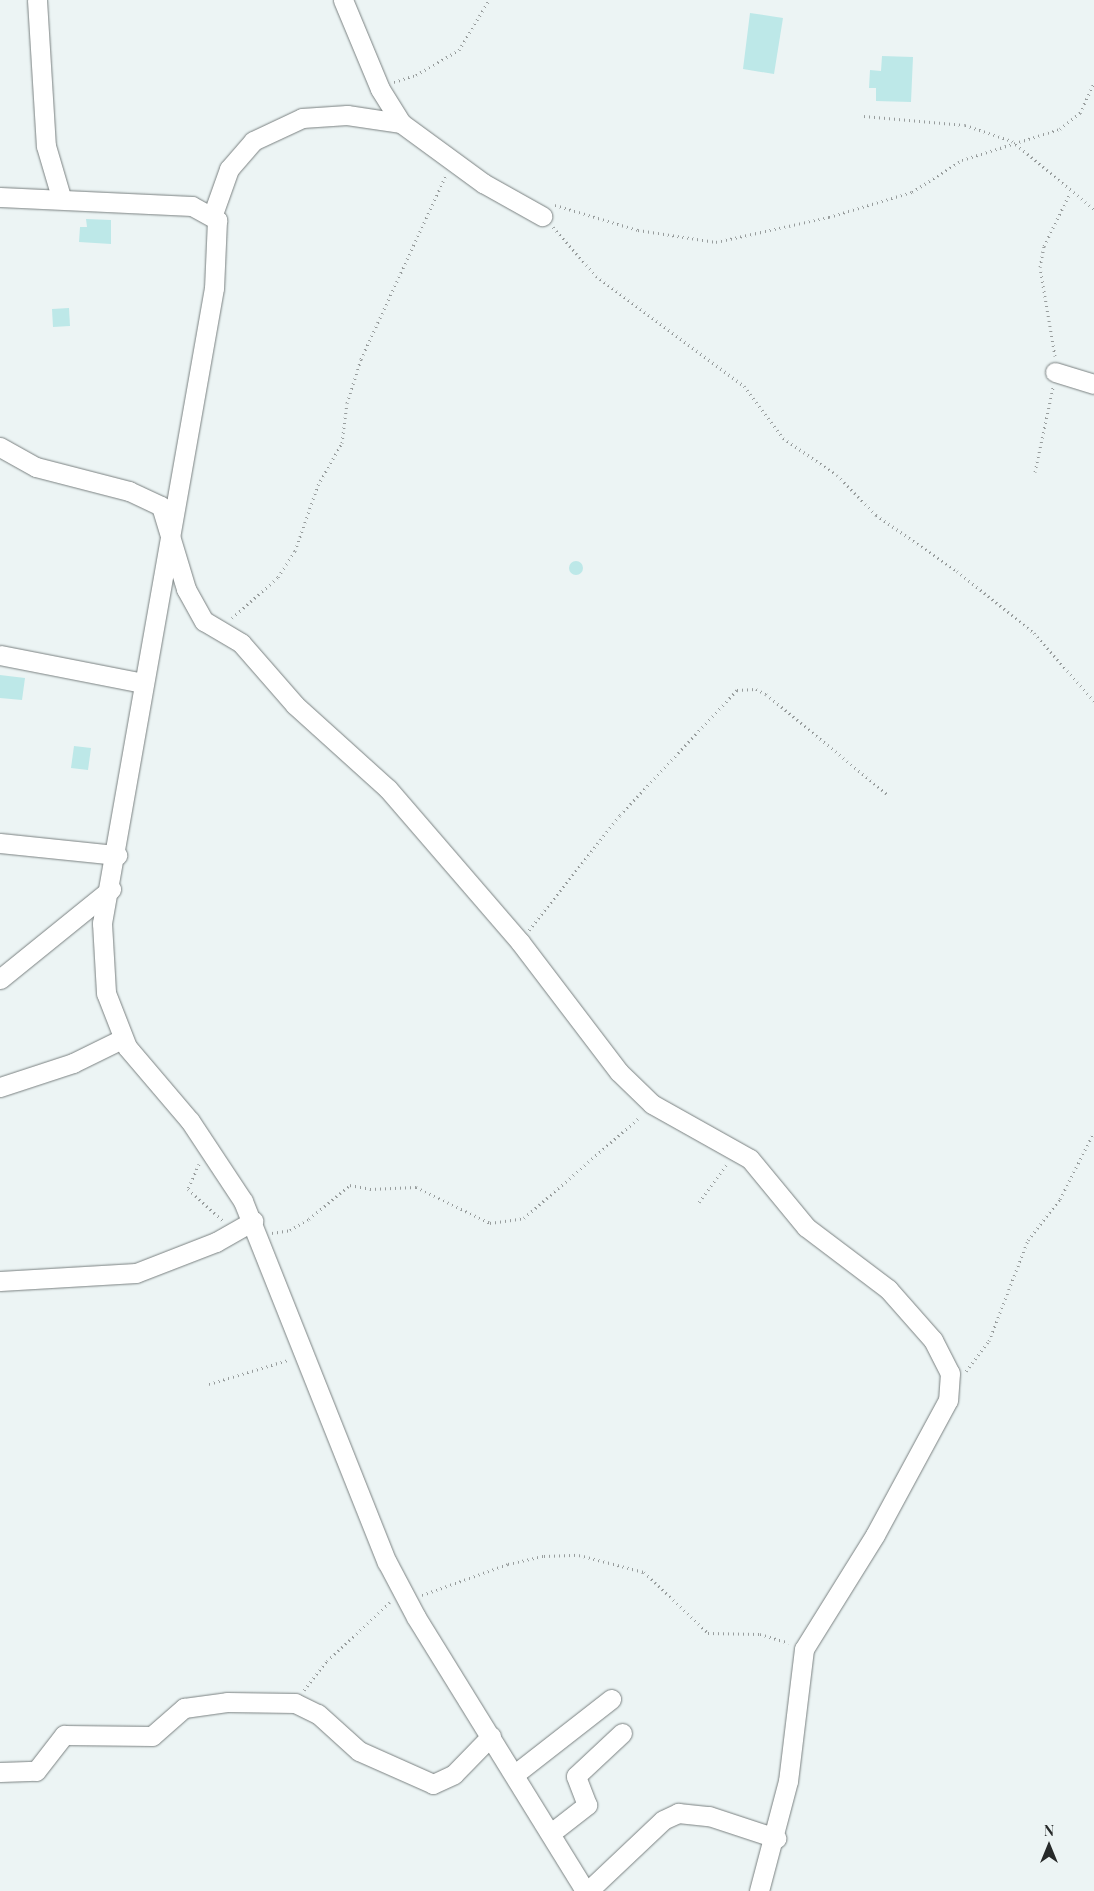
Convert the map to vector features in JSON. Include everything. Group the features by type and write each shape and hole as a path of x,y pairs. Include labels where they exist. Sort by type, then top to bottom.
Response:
{"street":[{"path":"37,0 46,146 61,197"},
{"path":"343,0 380,88 401,123 451,160 546,210"},
{"path":"401,123 325,115 274,130 237,157 214,214 219,226 214,288 172,533 143,683 117,855 102,923 102,952 106,993 122,1039 210,1149 256,1227 308,1357 353,1482 405,1597 516,1774 586,1891 663,1820 678,1813 716,1818 776,1838"},
{"path":"0,197 61,197 192,206 214,214"},
{"path":"1055,372 1094,384"},
{"path":"0,447 36,467 149,498 161,506 172,533 194,610 216,629 241,643 301,711 388,789 520,942 619,1072 652,1104 732,1146 766,1174 806,1227 888,1289 933,1340 950,1373 948,1400 876,1535 804,1649 796,1736 776,1838 759,1891"},
{"path":"0,655 143,683"},
{"path":"0,843 117,855"},
{"path":"0,978 111,889"},
{"path":"0,1087 73,1063 122,1039"},
{"path":"0,1281 136,1273 234,1232 256,1227"},
{"path":"516,1774 611,1699"},
{"path":"0,1772 36,1771 55,1743 72,1733 152,1736 184,1708 242,1701 295,1703 326,1720 359,1751 425,1783 442,1782 491,1736"},
{"path":"552,1833 587,1805 576,1776 622,1733"}],"path":[{"path":"380,88 416,75 459,50 489,0"},
{"path":"546,210 583,210 638,230 716,242 876,205 927,185 962,160 1012,141 1073,122 1094,82"},
{"path":"864,116 965,125 1012,141 1070,193 1094,209"},
{"path":"216,629 289,562 318,485 342,443 347,403 361,359 451,160"},
{"path":"1036,472 1055,372 1040,267 1044,246 1070,193"},
{"path":"546,210 596,276 744,386 783,438 837,475 876,515 956,571 1034,633 1094,702"},
{"path":"520,942 620,815 737,690 756,689 766,694 888,795"},
{"path":"256,1227 290,1230 350,1185 370,1189 416,1187 490,1223 524,1218 617,1141 652,1104"},
{"path":"950,1373 966,1371 989,1341 1028,1240 1060,1199 1094,1132"},
{"path":"699,1202 729,1161 732,1146"},
{"path":"210,1149 188,1189 234,1232"},
{"path":"209,1384 253,1368 308,1357"},
{"path":"295,1703 327,1661 405,1597 479,1572 544,1556 579,1555 644,1572 708,1634 760,1634 804,1649"}],"building":[{"path":"750,13 783,18 774,74 743,69"},
{"path":"882,56 913,57 911,102 876,101 876,88 869,88 870,70 881,71"},
{"path":"86,219 111,220 111,244 79,242 80,227 87,227"},
{"path":"69,308 70,326 53,327 52,309"},
{"path":"576,561 581,563 583,568 581,573 576,575 571,573 569,568 571,563"},
{"path":"0,675 25,678 22,700 0,698"},
{"path":"74,746 91,748 88,770 71,768"}]}
